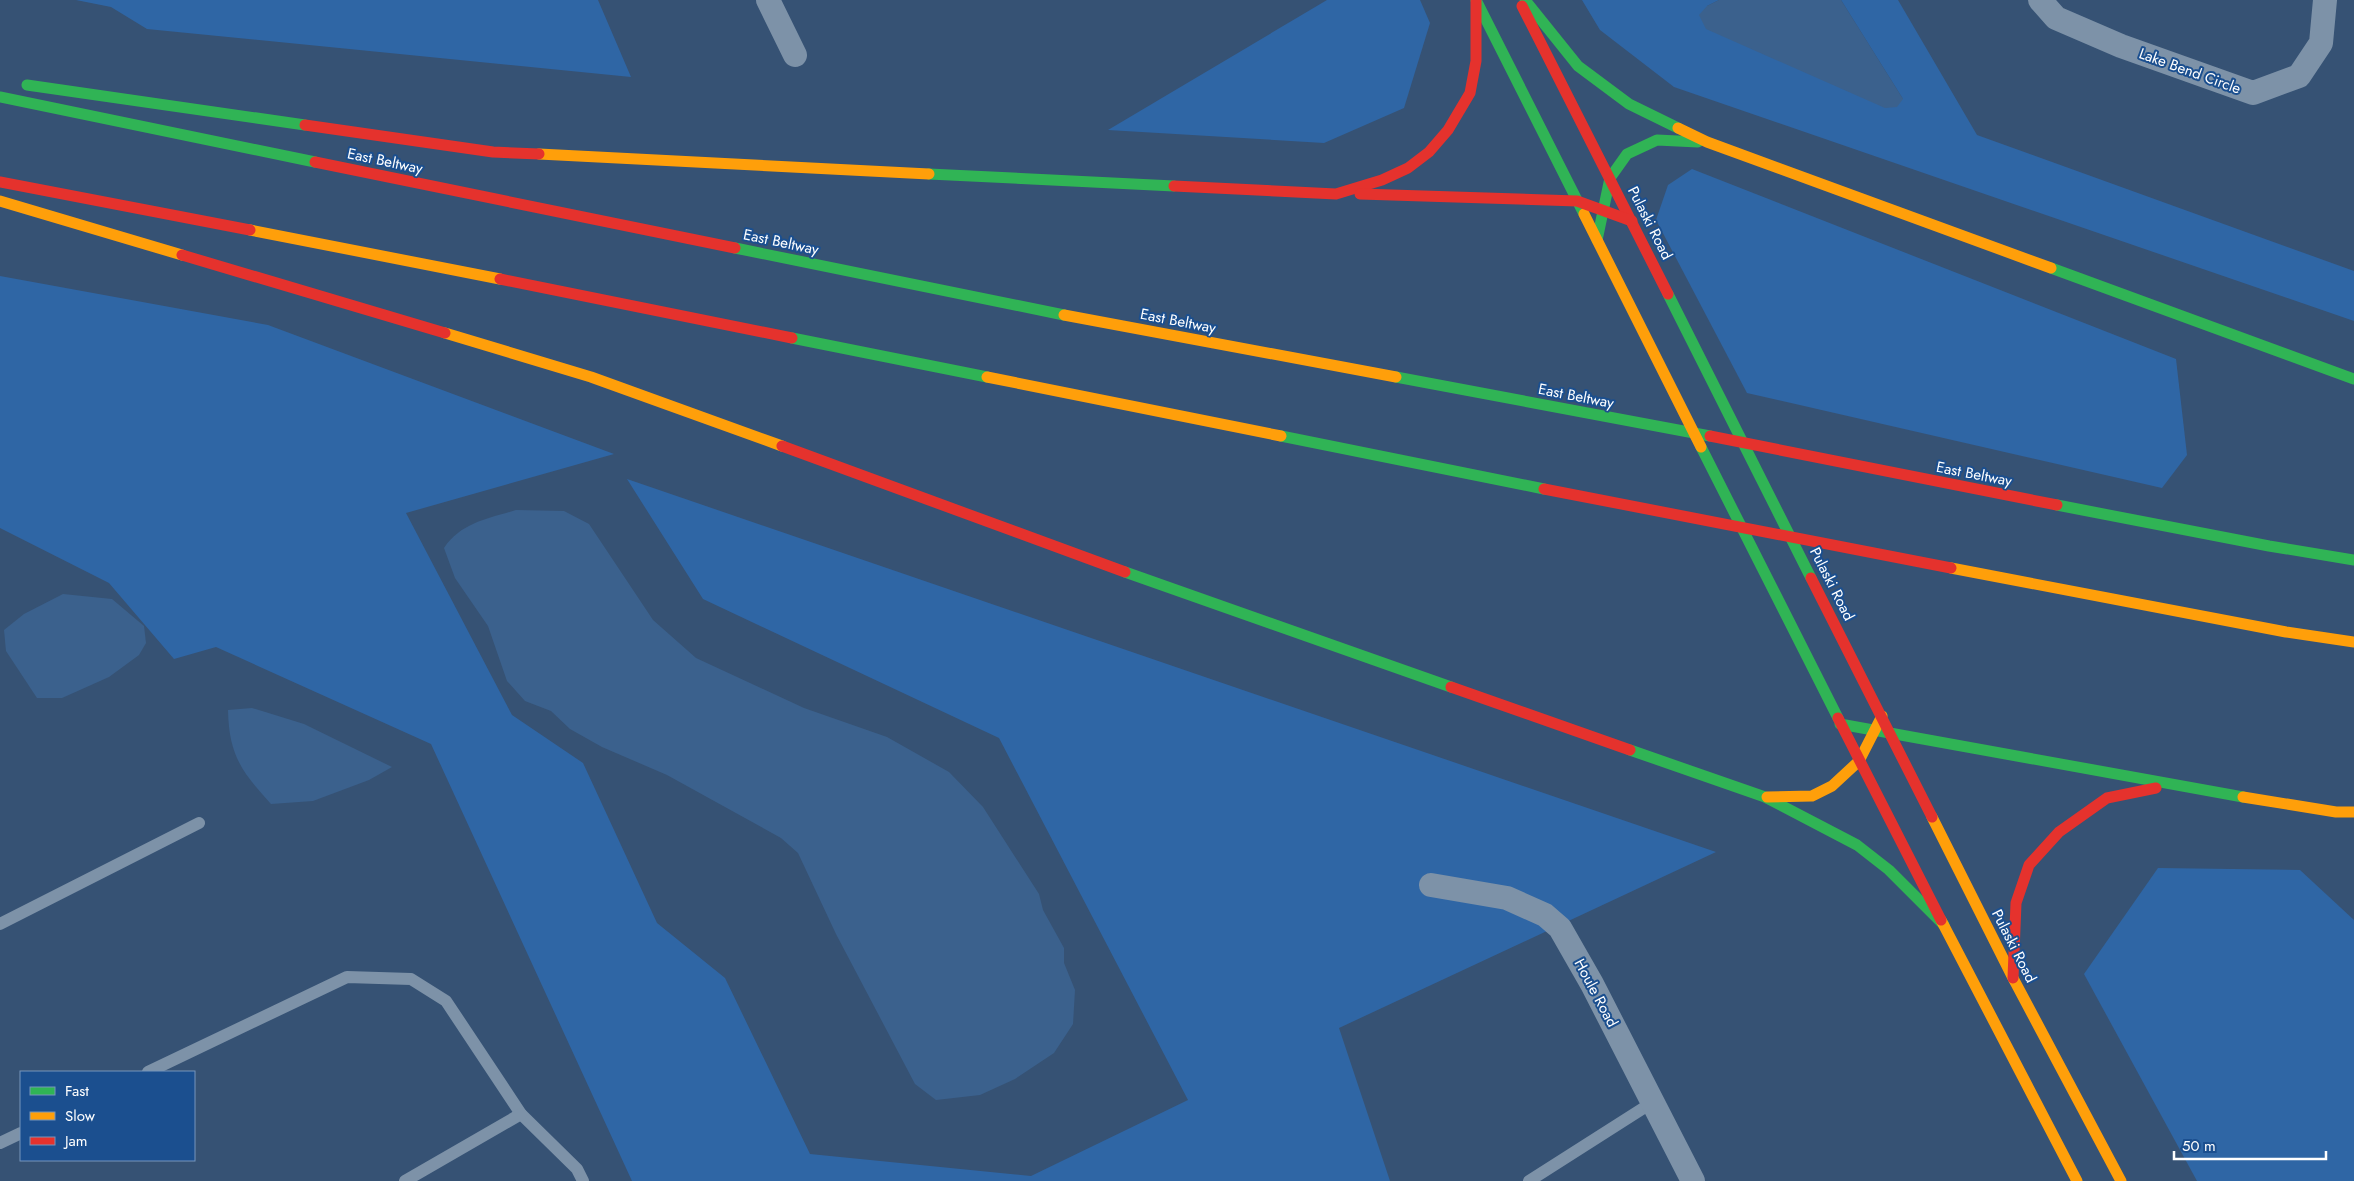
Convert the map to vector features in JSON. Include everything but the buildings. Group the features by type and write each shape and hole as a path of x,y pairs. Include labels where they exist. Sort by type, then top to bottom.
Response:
{"main road":[{"path":"1336,194 1392,177 1409,168 1440,141 1452,125 1467,100 1473,82 1476,45 1476,0"},
{"path":"1476,0 1840,724 2077,1181"},
{"name":"Pulaski Road","path":"1519,0 2013,978 2121,1181"},
{"path":"1525,0 1578,66 1629,104 1707,142 2354,379"},
{"path":"19,84 493,152 1336,194 1577,201 1632,221"},
{"name":"East Beltway","path":"0,97 1037,310 1590,414 2269,546 2354,560"},
{"path":"1597,240 1610,178 1627,154 1657,140 1707,142"},
{"path":"0,182 497,278 1637,508 2286,632 2354,642"},
{"path":"0,201 591,377 1270,624 1765,797 1857,845 1890,870 1944,925"},
{"path":"1765,797 1812,796 1832,786 1859,761 1882,716"},
{"path":"1840,724 2167,785 2336,812 2354,812"},
{"path":"2013,978 2016,904 2029,865 2059,832 2107,798 2167,785"}],"street":[{"path":"768,0 795,55"},
{"name":"Lake Bend Circle","path":"2040,0 2056,18 2112,43 2253,93 2299,76 2321,43 2325,0"},
{"name":"Houle Road","path":"1431,885 1507,898 1545,915 1560,928 1592,984 1693,1181"}],"lane":[{"path":"0,924 199,823"},
{"path":"150,1071 347,976 411,978 446,1001 521,1114 577,1169 583,1181"},
{"path":"1529,1181 1653,1102"},
{"path":"405,1181 521,1114"},
{"path":"0,1143 20,1133"}],"shaded area":[{"path":"76,0 598,0 631,77 147,29 111,7"},
{"path":"1327,0 1420,0 1430,23 1404,108 1324,143 1108,130"},
{"path":"1582,0 1719,0 1707,6 1903,99 1841,0 1898,0 1977,135 2354,271 2354,321 1674,87 1600,30"},
{"path":"1719,0 1841,0 1903,99 1897,107 1885,108 1706,29 1699,15 1707,6"},
{"path":"1692,169 2176,359 2187,455 2162,488 1747,393 1656,220 1668,185"},
{"path":"0,276 268,325 614,454 406,513 512,715 583,763 657,923 725,978 810,1154 1031,1176 1188,1100 999,738 703,599 627,479 1716,852 1339,1028 1390,1181 632,1181 431,744 216,647 174,659 109,583 0,528"},
{"path":"516,510 564,511 589,524 653,620 696,658 804,708 887,737 949,772 983,807 1039,894 1043,910 1064,948 1064,963 1075,990 1073,1024 1054,1053 1015,1079 980,1095 936,1100 915,1084 836,934 798,853 781,838 667,775 602,747 570,729 551,711 525,701 507,681 488,626 455,578 444,548 451,539 467,527"},
{"path":"63,594 112,599 144,626 146,643 139,655 109,677 62,698 37,698 6,651 4,630 24,614"},
{"path":"252,708 304,724 392,767 369,780 313,801 271,804 244,772 234,751 231,739 228,710"},
{"path":"2158,868 2300,870 2354,920 2354,1181 2197,1181 2084,974"}],"traffic: fast":[{"path":"1476,0 1584,214"},
{"path":"1525,0 1578,66 1629,104 1678,128"},
{"path":"27,85 305,125"},
{"path":"0,97 315,162"},
{"path":"1597,240 1610,178 1627,154 1657,140 1698,142"},
{"path":"929,174 1174,186"},
{"path":"735,248 1064,315"},
{"path":"2051,268 2354,379"},
{"path":"1668,294 1811,578"},
{"path":"792,338 987,377"},
{"path":"1396,377 1710,436"},
{"path":"1281,436 1544,489"},
{"path":"1701,447 1838,718"},
{"path":"2057,505 2269,546 2354,560"},
{"path":"1125,572 1451,687"},
{"path":"1840,724 2243,797"},
{"path":"1630,750 1765,797 1857,845 1889,870 1944,925"}],"traffic: slow":[{"path":"1678,128 1707,142 2051,268"},
{"path":"539,154 929,174"},
{"path":"0,201 182,255"},
{"path":"1584,214 1701,447"},
{"path":"250,230 500,279"},
{"path":"1064,315 1396,377"},
{"path":"445,333 591,377 782,446"},
{"path":"987,377 1281,436"},
{"path":"1951,568 2286,632 2354,642"},
{"path":"1767,797 1812,796 1832,786 1859,761 1882,716"},
{"path":"2243,797 2336,812 2354,812"},
{"path":"1932,817 2013,978 2121,1181"},
{"path":"1941,920 2077,1181"}],"traffic: jam":[{"path":"1174,186 1336,194 1382,180 1408,168 1429,152 1448,130 1470,93 1476,61 1476,1"},
{"path":"1522,6 1668,294"},
{"path":"305,125 493,152 539,154"},
{"path":"315,162 735,248"},
{"path":"0,182 250,230"},
{"path":"1360,194 1577,201 1632,221"},
{"path":"182,255 445,333"},
{"path":"500,279 792,338"},
{"path":"1710,436 2057,505"},
{"path":"782,446 1125,572"},
{"path":"1544,489 1951,568"},
{"path":"1811,578 1932,817"},
{"path":"1451,687 1630,750"},
{"path":"1838,718 1941,920"},
{"path":"2013,978 2016,903 2029,865 2059,832 2107,798 2156,788"}]}
